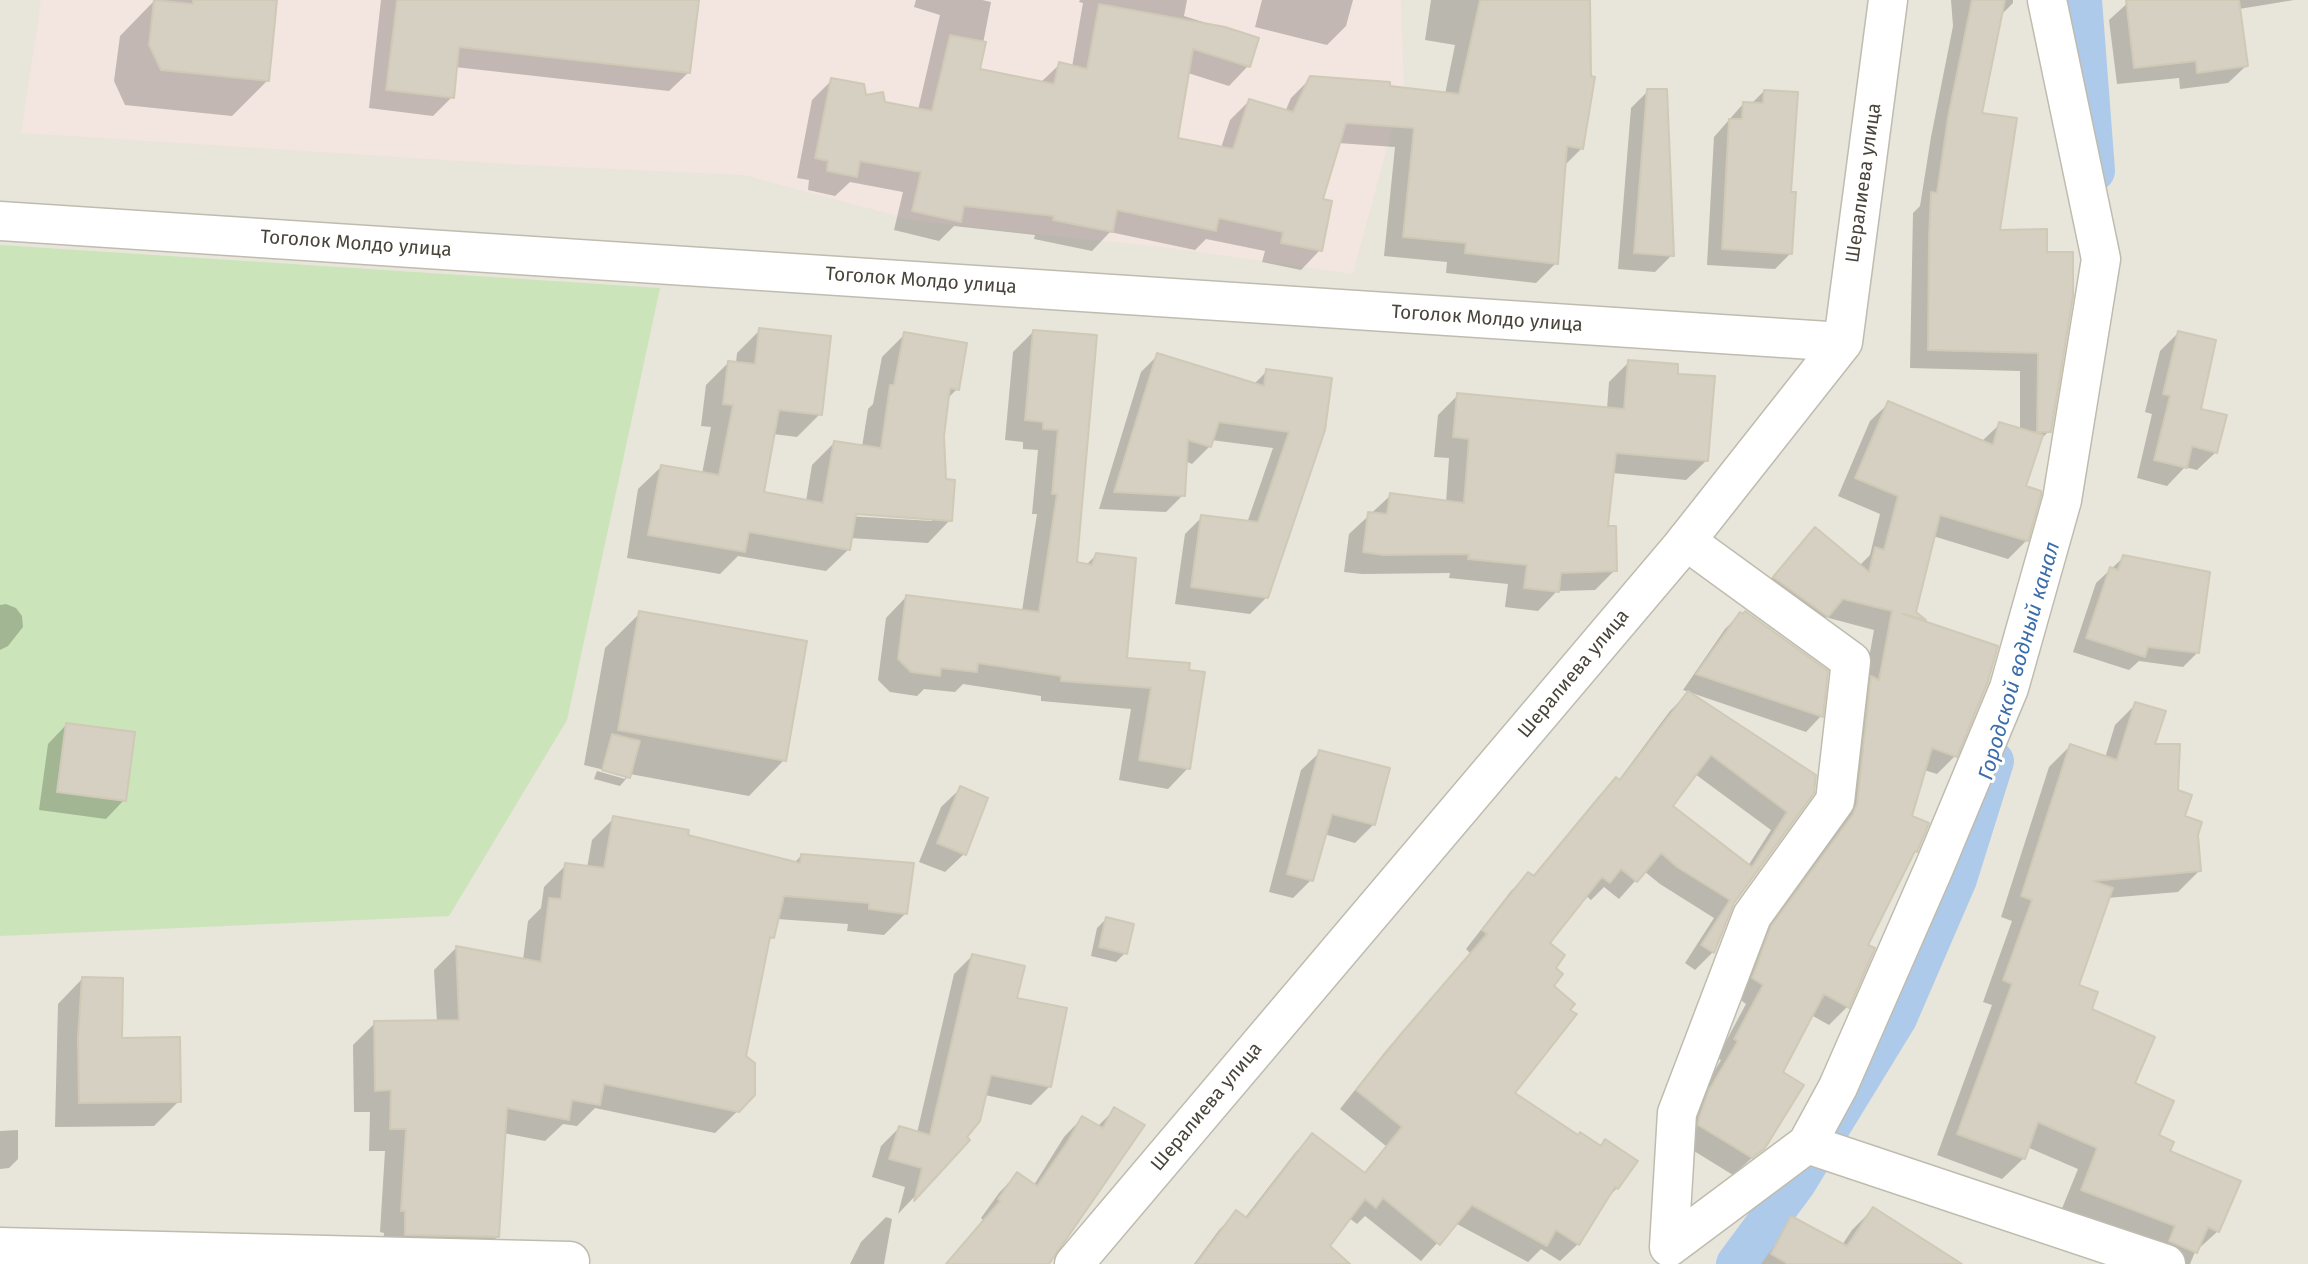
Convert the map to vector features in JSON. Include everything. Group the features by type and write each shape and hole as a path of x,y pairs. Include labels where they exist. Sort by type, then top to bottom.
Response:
{"street":[{"name":"Шералиева улица","path":"1074,1264 1686,541 1843,342 1888,0"},
{"path":"1686,541 1851,661 1835,801 1752,916 1676,1113 1669,1247 1807,1144 1843,1075 2009,688 2062,500 2101,259 2047,0"},
{"name":"Тоголок Молдо улица","path":"0,221 1843,342"},
{"path":"1807,1144 2166,1264"},
{"path":"0,1248 570,1261"}],"shaded area":[{"path":"0,0 2308,0 2308,1264 0,1264"},
{"path":"41,0 1401,0 1404,85 1353,274 1170,248 916,221 743,175 523,165 21,133"}],"green space":[{"path":"0,245 660,288 567,720 449,916 0,936"}],"building":[{"path":"154,0 193,4 193,0 277,0 269,81 161,70 149,45"},
{"path":"397,0 699,0 690,73 459,47 454,98 386,90"},
{"path":"1480,0 1590,0 1591,76 1595,77 1583,149 1567,146 1558,264 1465,253 1466,243 1403,237 1414,128 1346,123 1323,199 1332,201 1322,251 1281,243 1283,232 1219,218 1216,231 1117,210 1113,232 1053,220 1054,216 964,206 961,222 912,211 921,172 860,161 857,177 827,171 828,161 815,158 831,78 864,84 866,95 883,92 885,102 932,111 950,35 986,42 980,69 1054,84 1059,62 1087,69 1099,4 1225,27 1259,38 1250,67 1193,49 1178,138 1233,149 1249,99 1293,112 1310,76 1390,82 1390,86 1459,94"},
{"path":"1972,0 2005,0 1982,113 2017,118 2000,230 2047,229 2047,252 2073,252 2073,296 2051,432 2037,432 2038,353 1928,350 1931,192 1937,193 1948,117"},
{"path":"2126,0 2239,0 2248,66 2197,73 2196,61 2134,68"},
{"path":"1647,89 1667,89 1674,256 1634,253"},
{"path":"1764,90 1798,92 1791,192 1796,192 1792,254 1722,249 1729,119 1742,119 1743,102 1763,103"},
{"path":"759,328 831,336 822,415 779,410 764,492 823,503 834,441 881,448 890,385 894,385 904,332 967,343 959,390 950,388 944,436 946,479 955,480 952,521 856,514 850,550 749,532 745,552 648,535 661,465 719,475 733,405 723,404 728,361 755,364"},
{"path":"1033,330 1097,335 1077,562 1092,565 1096,553 1136,558 1127,658 1190,663 1189,670 1205,672 1190,769 1139,760 1151,688 1061,681 1061,676 978,663 977,672 941,668 940,676 911,672 898,659 906,595 1039,612 1057,494 1052,494 1058,430 1043,429 1043,422 1025,420"},
{"path":"2178,331 2216,340 2201,409 2227,415 2217,453 2192,446 2187,468 2154,460 2170,396 2163,394"},
{"path":"1157,353 1264,386 1266,369 1332,378 1325,430 1268,598 1191,587 1201,515 1258,522 1289,432 1219,422 1211,447 1188,440 1185,496 1114,492"},
{"path":"1628,360 1678,364 1678,374 1715,376 1708,461 1616,453 1608,526 1616,526 1617,571 1561,573 1559,592 1524,588 1527,565 1468,559 1469,554 1383,555 1363,552 1368,512 1387,514 1390,493 1464,503 1469,439 1453,437 1457,393 1624,409"},
{"path":"1888,401 1993,445 1999,422 2043,435 2026,486 2041,491 2041,495 2028,541 1940,515 1916,612 1926,620 1903,614 1998,646 1988,681 1957,757 1932,748 1912,816 1929,823 1917,852 1915,851 1868,945 1875,948 1849,1008 1824,994 1783,1072 1804,1085 1765,1148 1752,1158 1698,1125 1699,1118 1709,1090 1738,1041 1734,1039 1763,985 1752,978 1771,926 1853,814 1857,804 1871,676 1879,680 1892,611 1843,599 1828,617 1773,577 1815,527 1869,572 1875,547 1884,550 1898,496 1855,478"},
{"path":"2123,555 2210,572 2199,653 2148,647 2145,657 2086,638 2110,567 2118,570"},
{"path":"639,611 807,641 786,761 618,730"},
{"path":"1745,611 1828,671 1823,717 1696,674 1740,612 1743,614"},
{"path":"1688,691 1816,775 1814,793 1734,903 1714,953 1701,945 1730,900 1677,867 1661,853 1637,882 1621,869 1610,883 1602,877 1550,943 1565,955 1556,968 1563,974 1554,986 1575,1004 1570,1010 1577,1014 1515,1093 1578,1135 1580,1132 1601,1146 1605,1139 1638,1161 1618,1189 1615,1187 1579,1245 1556,1230 1547,1246 1472,1205 1440,1245 1383,1198 1376,1208 1365,1199 1330,1246 1350,1264 1196,1264 1236,1210 1247,1218 1312,1133 1365,1173 1402,1127 1356,1090 1487,934 1482,930 1528,872 1534,876 1616,777 1620,780","holes":["1711,755 1787,812 1752,867 1673,806"]},
{"path":"2135,702 2166,711 2155,744 2180,744 2178,790 2192,795 2185,816 2202,822 2198,835 2201,871 2093,881 2113,888 2079,985 2098,992 2092,1009 2155,1037 2135,1083 2174,1101 2159,1135 2174,1142 2170,1151 2241,1181 2219,1232 2208,1227 2197,1253 2169,1241 2175,1226 2081,1190 2097,1148 2038,1122 2025,1159 1957,1134 2012,984 2003,980 2032,900 2021,896 2070,744 2117,760"},
{"path":"66,723 135,732 126,801 57,792"},
{"path":"612,734 640,741 630,778 602,770"},
{"path":"1319,750 1390,768 1375,825 1332,814 1313,881 1287,874"},
{"path":"960,786 988,798 966,855 937,843"},
{"path":"613,816 689,830 688,835 800,863 801,854 914,863 907,914 869,909 869,903 784,896 774,938 770,937 746,1056 755,1063 755,1095 739,1112 604,1084 600,1105 572,1100 569,1120 507,1108 499,1237 405,1235 405,1211 401,1211 406,1129 390,1129 391,1090 375,1091 374,1021 459,1020 456,946 541,962 549,898 561,899 565,863 604,868"},
{"path":"1106,917 1134,924 1127,954 1099,947"},
{"path":"972,954 1025,966 1017,998 1067,1008 1051,1087 991,1075 980,1121 967,1137 970,1140 914,1201 922,1168 889,1159 899,1126 930,1135"},
{"path":"82,977 123,978 122,1038 180,1037 181,1102 79,1103 78,1038"},
{"path":"1114,1107 1145,1125 1049,1264 946,1264 1000,1201 998,1199 1017,1172 1037,1186 1082,1116 1103,1128"},
{"path":"1873,1207 1962,1264 1788,1264 1771,1254 1791,1216 1847,1246"}],"waterway":[{"name":"Городской водный канал","path":"2082,0 2095,171"},
{"name":"Городской водный канал","path":"1736,1264 1796,1183 1897,1018 1957,879 1994,761"}]}
